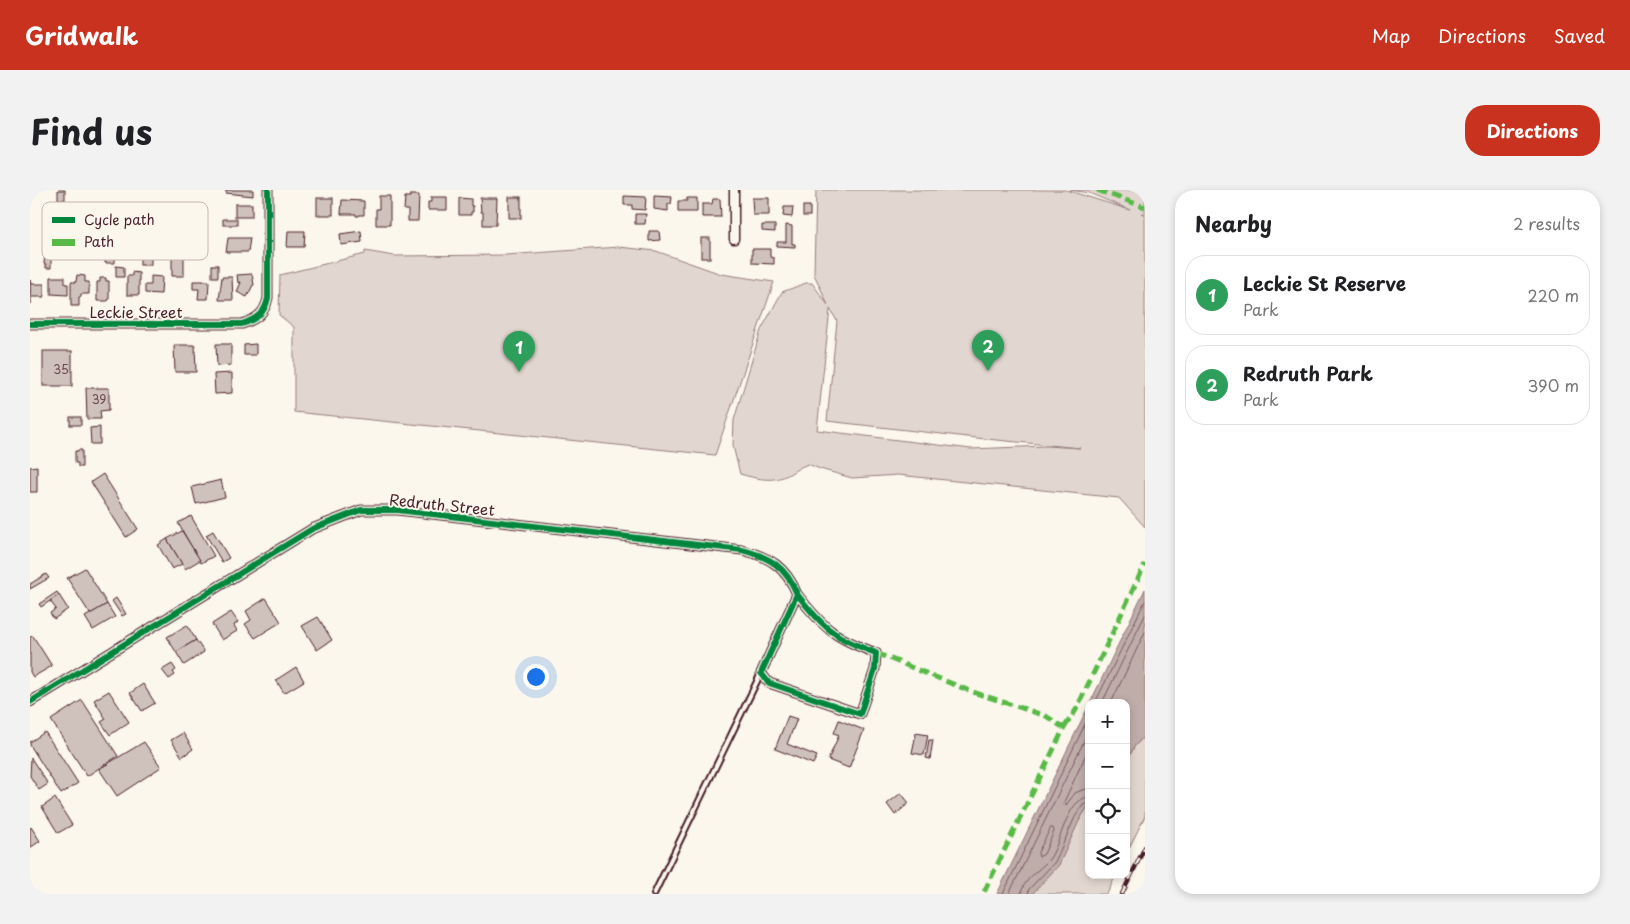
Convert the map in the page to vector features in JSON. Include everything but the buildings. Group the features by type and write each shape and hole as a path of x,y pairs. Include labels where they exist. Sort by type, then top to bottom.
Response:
{"street":[{"name":"Leckie Street","path":"30,324 242,324 253,320 265,308 268,298 268,190"},
{"path":"734,190 734,238"},
{"name":"Redruth Street","path":"30,702 312,529 361,510 396,510 742,550 776,564 785,572 792,581 797,594 832,633 849,643 876,654 874,669 860,714 769,683 761,673"},
{"path":"761,673 797,594"}],"lane":[{"path":"654,894 761,673"}],"shaded area":[{"path":"816,190 1066,190 1130,210 1089,193 1070,190 1145,190 1145,214 1141,213 1145,215 1145,527 1119,498 898,475 852,478 808,464 786,476 772,479 762,479 740,474 733,446 734,420 761,330 782,292 806,283 812,283 828,305 814,274","holes":["830,309 837,321 827,421 1080,448 1046,446 971,449 817,430"]},
{"path":"619,247 656,251 721,274 774,282 715,455 294,412 294,327 279,315 280,275 365,254 365,251 394,256 506,255"},
{"path":"1145,735 1145,816 1130,846 1130,755 1134,747"},
{"path":"1085,811 1085,879 1114,879 1107,894 1032,894"}],"water":[{"path":"1145,589 1145,735 1134,747 1130,755 1130,699 1092,699"},
{"path":"1085,713 1085,811 1059,865 1032,894 997,894"}],"railway":[{"path":"1122,894 1145,847"}],"marked path":[{"path":"1097,190 1145,207"},
{"path":"1064,728 1076,710 1145,564"},
{"path":"876,653 970,691 1046,716 1064,728 983,894"}],"cycle path":[{"path":"30,324 242,324 252,320 260,315 265,308 268,298 268,190"},
{"path":"30,702 312,529 361,510 397,510 742,550 761,556 776,564 782,570 797,594 761,673 769,683 860,714 875,669 876,653 850,642 831,631 815,616 797,594"}],"place":[{"name":"Redruth Park","path":"988,371"},
{"name":"Leckie St Reserve","path":"519,372"}]}
